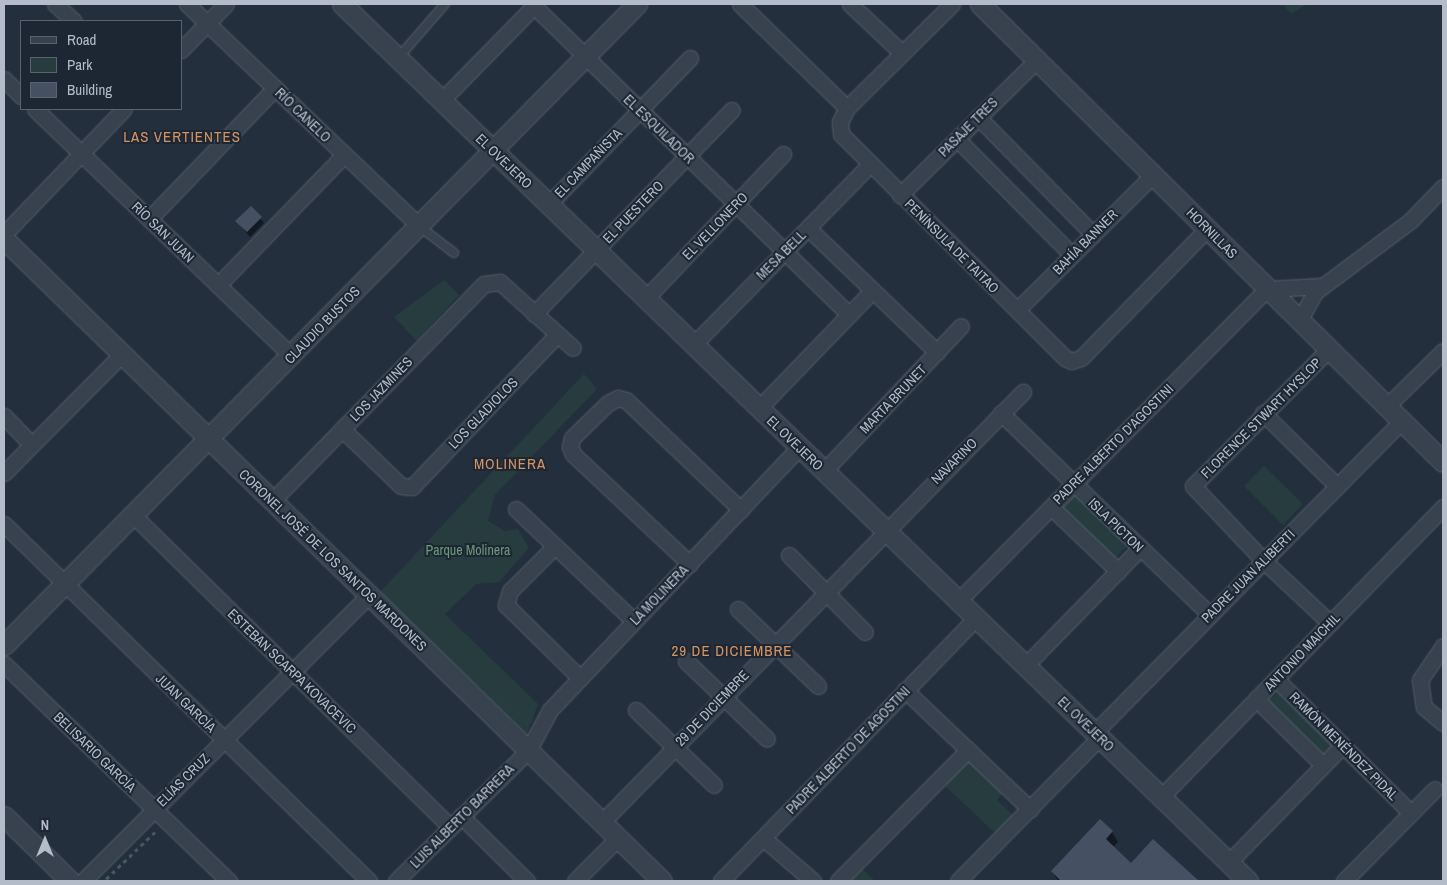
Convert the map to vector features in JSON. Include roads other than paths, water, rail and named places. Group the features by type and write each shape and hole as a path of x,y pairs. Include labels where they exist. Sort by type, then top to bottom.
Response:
{"street":[{"path":"55,4 73,20"},
{"name":"RÍO CANELO","path":"187,4 419,226"},
{"path":"182,49 226,4"},
{"name":"EL OVEJERO","path":"342,4 1248,881"},
{"name":"CLAUDIO BUSTOS","path":"4,645 134,516 419,226 492,149 637,4"},
{"path":"740,4 847,108 952,4"},
{"path":"850,4 902,53"},
{"name":"HORNILLAS","path":"980,4 1443,462"},
{"path":"442,100 535,5"},
{"name":"EL ESQUILADOR","path":"535,5 849,314"},
{"name":"EL CAMPAÑISTA","path":"549,204 690,58"},
{"name":"PASAJE TRES","path":"900,195 1036,60"},
{"path":"4,79 20,95"},
{"path":"149,219 275,88"},
{"name":"PENÍNSULA DE TAITAO","path":"847,108 840,126 844,140 1065,358 1071,361 1081,358 1207,229"},
{"name":"RÍO SAN JUAN","path":"36,110 292,356"},
{"path":"4,234 123,110"},
{"name":"EL PUESTERO","path":"534,314 732,110"},
{"path":"978,117 1093,234"},
{"path":"957,139 1072,255"},
{"name":"EL VELLONERO","path":"646,298 783,154"},
{"path":"218,285 344,155"},
{"name":"MESA BELL","path":"694,344 869,165"},
{"name":"BAHÍA BANNER","path":"1017,310 1153,175"},
{"path":"1299,320 1311,297 1410,221 1443,187"},
{"path":"808,228 937,352"},
{"name":"CORONEL JOSÉ DE LOS SANTOS MARDONES","path":"4,239 662,881"},
{"name":"LOS JAZMINES","path":"272,501 484,284 491,281 500,282 534,314"},
{"path":"1267,289 1323,286"},
{"name":"PADRE ALBERTO D'AGOSTINI","path":"958,601 1267,289"},
{"path":"759,408 872,291"},
{"path":"534,314 573,348"},
{"name":"MARTA BRUNET","path":"824,471 962,326"},
{"name":"LOS GLADIOLOS","path":"342,429 407,488 557,334"},
{"name":"FLORENCE STWART HYSLOP","path":"1264,561 1193,486 1328,349"},
{"path":"1387,406 1443,351"},
{"path":"4,473 122,354"},
{"name":"NAVARINO","path":"885,530 1023,392"},
{"path":"690,564 573,454 570,447 572,438 608,403 618,398 626,400 741,510"},
{"name":"ISLA PICTON","path":"1001,413 1210,615"},
{"path":"1263,413 1338,486"},
{"path":"4,416 32,444"},
{"name":"PADRE JUAN ALIBERTI","path":"958,881 1030,809 1210,615 1402,421"},
{"name":"LA MOLINERA","path":"528,751 550,710 800,447"},
{"path":"1051,507 1118,571"},
{"name":"ANTONIO MAICHIL","path":"1161,797 1443,507"},
{"path":"516,509 634,621"},
{"name":"ESTEBAN SCARPA KOVACEVIC","path":"134,516 292,671 456,822 527,881"},
{"name":"JUAN GARCÍA","path":"4,524 369,881"},
{"name":"29 DE DICIEMBRE","path":"602,822 885,530"},
{"path":"555,546 507,596 508,609 580,678"},
{"path":"1025,666 1140,548"},
{"path":"789,555 865,632"},
{"path":"1264,561 1330,624"},
{"name":"ELÍAS CRUZ","path":"83,881 368,595"},
{"path":"738,609 818,686"},
{"name":"PADRE ALBERTO DE AGOSTINI","path":"721,881 976,618"},
{"path":"1443,646 1420,680 1424,708 1443,724"},
{"path":"686,661 722,698 767,739"},
{"name":"BELISARIO GARCÍA","path":"4,664 229,881"},
{"name":"RAMÓN MENÉNDEZ PIDAL","path":"1276,679 1411,812"},
{"path":"905,690 1030,809"},
{"path":"1256,699 1323,765"},
{"path":"636,710 714,785"},
{"path":"1229,862 1343,745"},
{"path":"838,881 968,750"},
{"name":"LUIS ALBERTO BARRERA","path":"396,881 528,751"},
{"path":"1344,881 1435,789"},
{"path":"4,816 70,881"},
{"path":"575,881 618,838"},
{"path":"763,838 814,881"}],"lane":[{"path":"432,4 439,10"},
{"path":"398,58 445,4"},
{"path":"419,226 454,253"}],"district":[{"name":"LAS VERTIENTES","path":"182,137"},
{"name":"MOLINERA","path":"510,464"},
{"name":"29 DE DICIEMBRE","path":"732,651"}],"park label":[{"name":"Parque Molinera","path":"468,550"}]}
